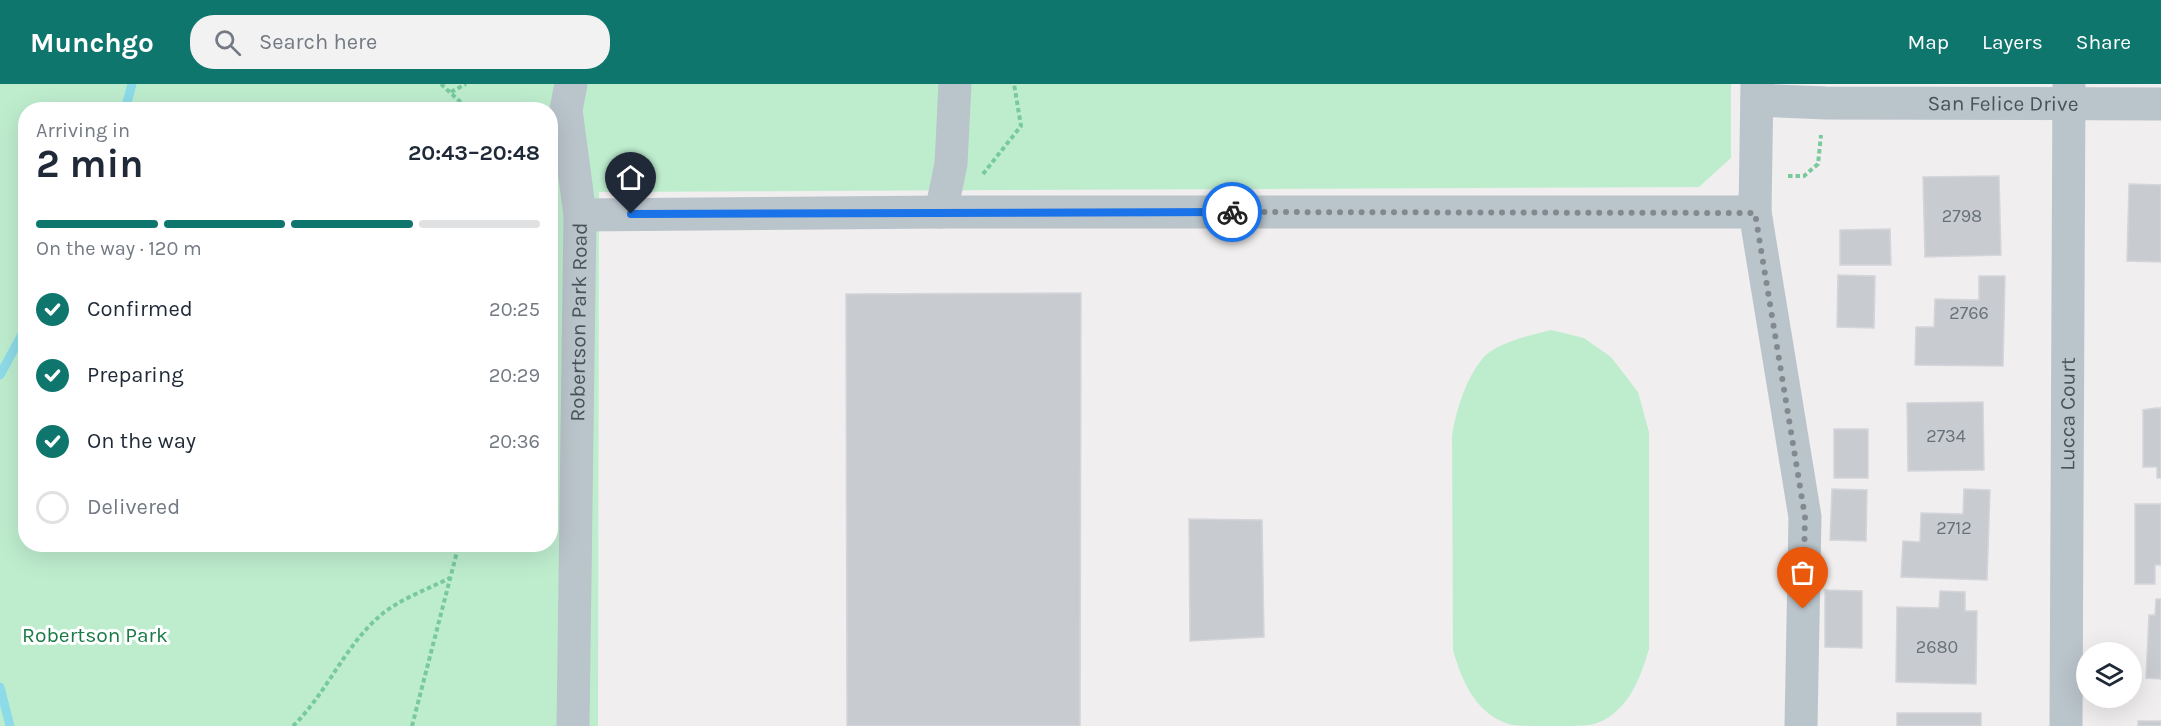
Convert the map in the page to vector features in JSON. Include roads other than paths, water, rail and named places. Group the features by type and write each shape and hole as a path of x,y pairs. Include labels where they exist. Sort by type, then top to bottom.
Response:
{"street":[{"path":"571,84 566,110 580,215"},
{"path":"940,212 951,164 955,84"},
{"path":"1757,92 1755,213 1805,517 1801,726"},
{"name":"San Felice Drive","path":"1757,92 1829,103 2070,93 2161,104"},
{"name":"Lucca Court","path":"2067,726 2070,93"},
{"name":"Robertson Park Road","path":"573,726 580,215 940,212 1755,213"}],"waterway":[{"path":"127,102 132,84"},
{"path":"0,375 18,342"},
{"path":"0,687 10,726"}],"park label":[{"name":"Robertson Park","path":"95,635"}]}
